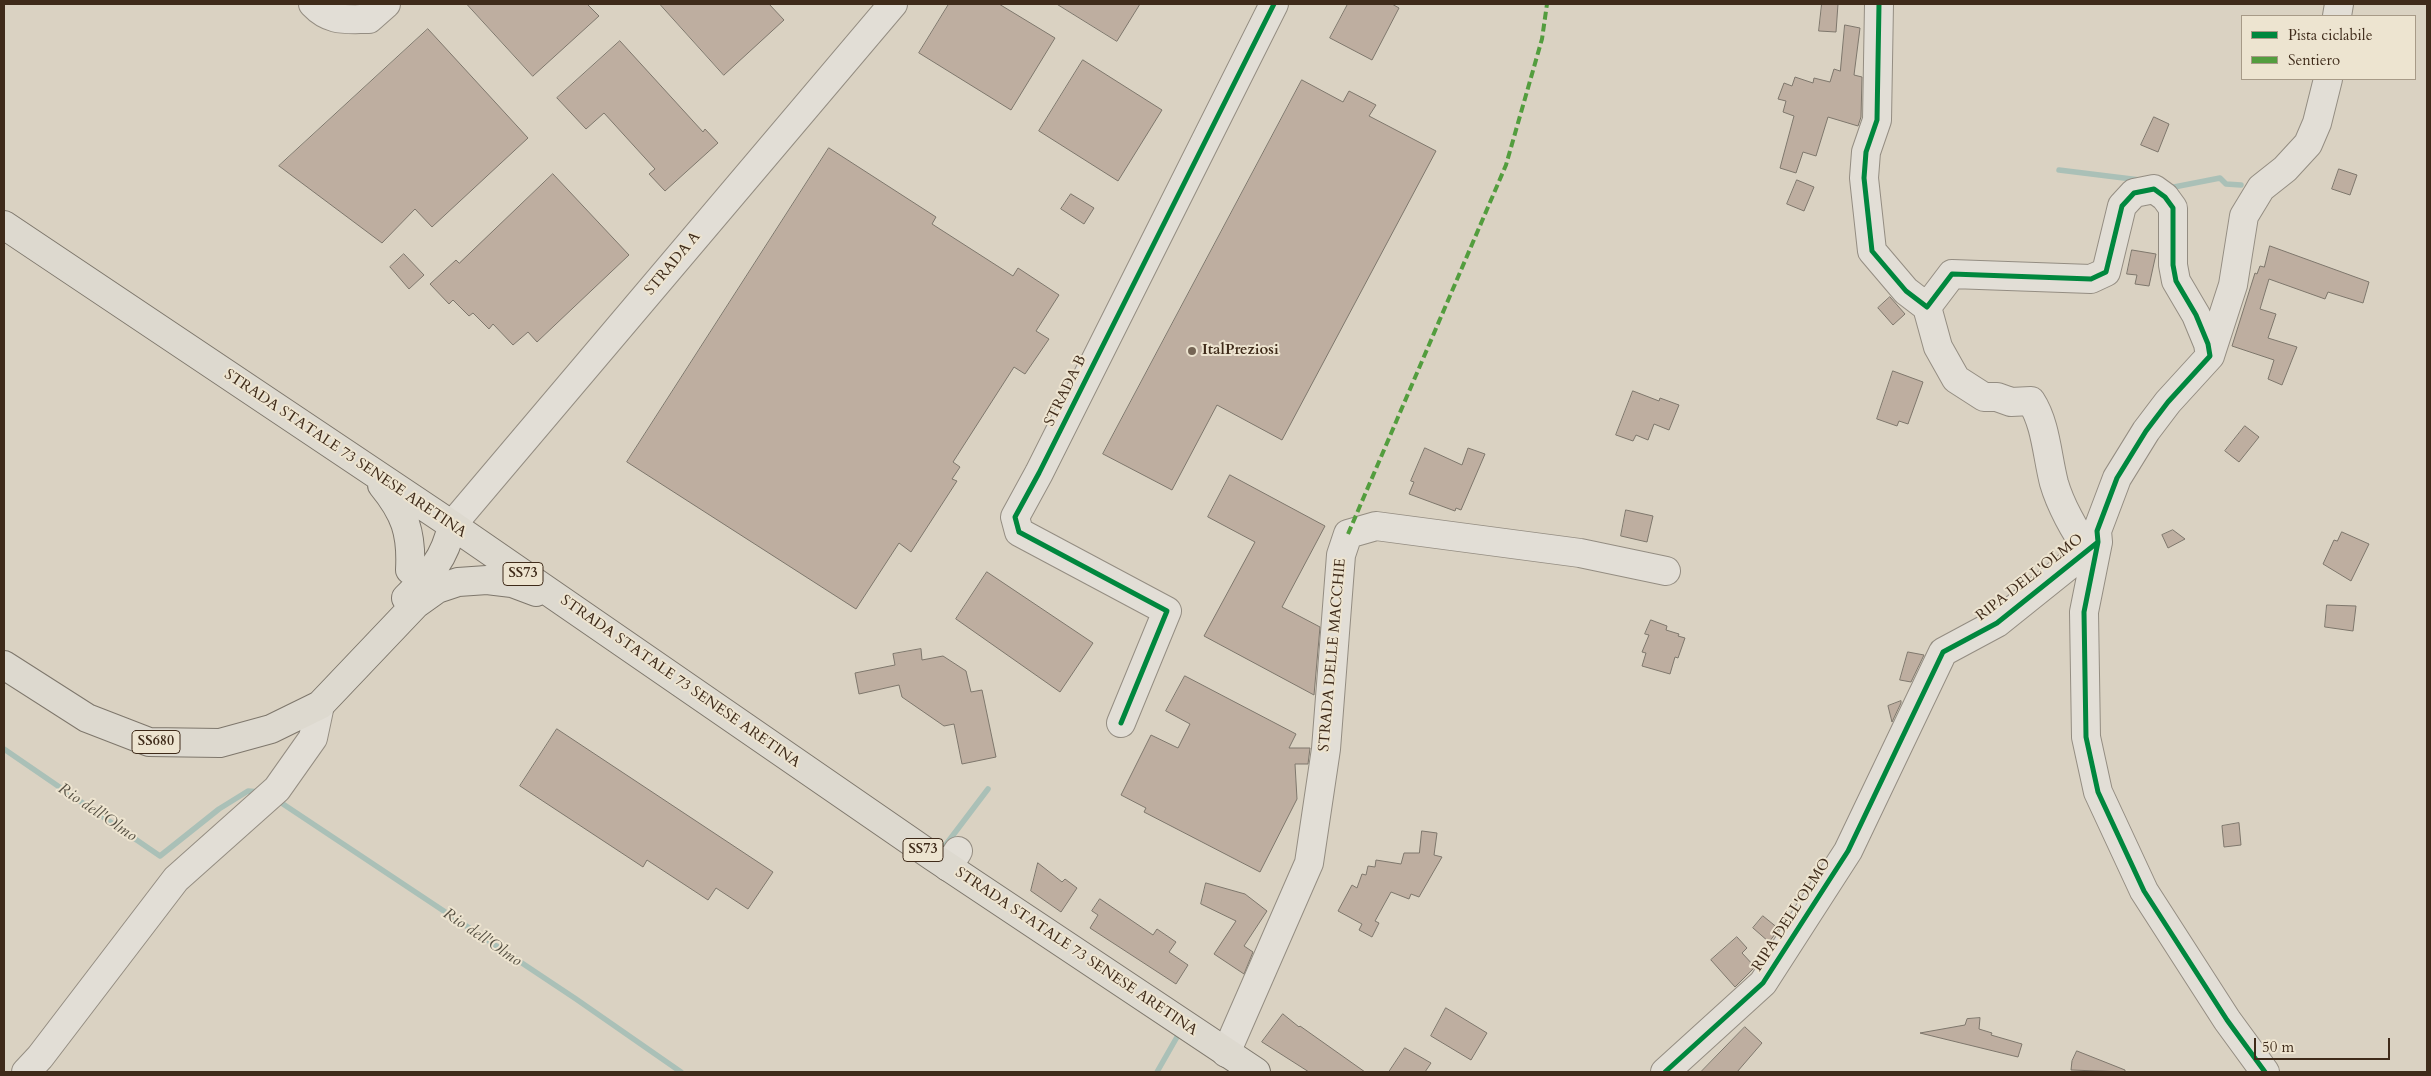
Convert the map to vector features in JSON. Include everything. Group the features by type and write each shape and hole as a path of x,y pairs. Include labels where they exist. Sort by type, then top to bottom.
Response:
{"main road":[{"name":"STRADA STATALE 73 SENESE ARETINA","path":"4,225 452,525 594,623 953,859 1256,1072"},
{"name":"SS680","path":"370,470 397,503 406,523 411,546 410,570"},
{"name":"SS680","path":"396,609 410,570 422,548 436,533 452,525"},
{"name":"SS680","path":"365,655 396,609 424,581 438,562 448,545 452,525"},
{"name":"SS680","path":"4,665 87,718 149,742 220,743 271,729 320,705 365,655 416,604 437,589 458,582 487,580 512,583 536,592 594,623"}],"street":[{"path":"313,4 323,15 351,19 369,19 386,4"},
{"name":"STRADA A","path":"452,525 893,4"},
{"name":"STRADA B","path":"1122,723 1167,611 1019,532 1015,517 1274,4"},
{"path":"1879,4 1877,120 1866,152 1864,178 1872,251 1906,291 1927,307 1938,347 1956,379 1984,397 1997,397 2011,402 2031,401 2038,412 2055,485 2079,537 2093,546 2117,478 2146,431 2210,356 2233,285 2244,216 2261,188 2285,169 2308,144 2317,123 2328,80"},
{"path":"1927,307 1952,274 2091,279 2106,272 2122,206 2134,193 2154,189 2165,197 2173,208 2173,265 2176,281 2196,315 2208,344 2210,356"},
{"name":"STRADA DELLE MACCHIE","path":"1226,1052 1309,863 1326,749 1341,555 1348,534 1376,526 1580,553 1666,572"},
{"name":"RIPA DELL'OLMO","path":"1665,1072 1763,983 1848,851 1943,652 1997,623 2093,546"},
{"name":"RIPA DELL'OLMO","path":"2093,546 2084,612 2086,737 2098,792 2144,890 2227,1020 2264,1072"},
{"path":"26,1072 40,1057 176,879 277,789 313,738 320,705"}],"building":[{"path":"467,4 587,4 599,16 533,76"},
{"path":"660,4 769,4 784,20 724,75"},
{"path":"949,4 999,4 1055,38 1011,110 919,53"},
{"path":"1057,4 1140,4 1117,41"},
{"path":"1348,4 1392,4 1399,8 1372,60 1330,38"},
{"path":"1822,4 1838,4 1836,32 1819,31"},
{"path":"1845,25 1860,28 1854,75 1862,77 1861,117 1858,126 1828,117 1816,156 1803,152 1796,173 1780,168 1794,116 1783,112 1786,101 1778,99 1784,83 1792,86 1795,77 1813,83 1814,78 1830,82 1834,69 1840,71"},
{"path":"428,29 528,138 432,227 415,209 382,243 279,166"},
{"path":"620,41 703,132 705,129 718,143 665,191 649,174 655,169 604,113 586,129 557,98"},
{"path":"1083,60 1162,110 1118,181 1039,131"},
{"path":"1302,80 1343,102 1349,91 1376,105 1369,116 1436,151 1282,440 1217,405 1172,490 1103,454"},
{"path":"2154,117 2169,124 2158,152 2141,145"},
{"path":"829,148 936,217 932,224 1013,276 1018,268 1059,295 1036,331 1049,339 1025,374 1014,367 953,462 960,467 952,479 957,481 911,552 899,543 856,609 627,462"},
{"path":"2339,169 2357,175 2350,195 2332,189"},
{"path":"553,174 629,255 537,342 528,332 513,345 493,324 489,329 473,313 469,316 453,300 449,304 430,284 456,260 459,263"},
{"path":"1797,180 1814,187 1804,211 1787,204"},
{"path":"1071,194 1094,208 1084,224 1061,209"},
{"path":"2270,246 2369,282 2363,303 2328,292 2325,299 2269,279 2260,309 2276,314 2268,338 2297,347 2282,385 2268,379 2274,360 2232,346 2255,273 2257,274 2260,266 2264,267"},
{"path":"2132,250 2156,254 2149,286 2135,284 2137,275 2127,274"},
{"path":"404,254 424,275 409,289 390,267"},
{"path":"1890,297 1905,314 1893,325 1878,308"},
{"path":"1893,371 1923,382 1908,424 1899,421 1897,426 1877,419"},
{"path":"1633,391 1659,401 1660,398 1679,405 1669,430 1654,424 1648,440 1636,435 1633,441 1616,435"},
{"path":"2245,426 2259,437 2239,462 2225,451"},
{"path":"1425,448 1462,465 1468,448 1485,454 1461,510 1456,508 1455,511 1409,494 1414,482 1411,481"},
{"path":"1230,475 1325,526 1282,607 1320,627 1314,695 1204,636 1255,542 1208,517"},
{"path":"1626,510 1653,516 1647,542 1621,536"},
{"path":"2173,530 2185,539 2168,548 2162,535"},
{"path":"2342,532 2369,544 2351,581 2323,564 2334,540 2337,541"},
{"path":"987,572 1093,643 1060,692 956,619"},
{"path":"2327,605 2356,606 2353,631 2325,627"},
{"path":"1651,620 1667,626 1666,630 1685,638 1678,658 1675,657 1670,674 1642,666 1646,653 1642,652 1649,635 1645,634"},
{"path":"921,649 922,660 943,656 966,671 971,692 982,690 996,757 962,764 954,724 944,726 902,697 899,685 859,694 855,673 895,665 893,654"},
{"path":"1908,652 1924,655 1911,682 1900,680"},
{"path":"1185,676 1296,734 1289,748 1310,748 1308,764 1295,764 1297,799 1260,872 1144,812 1146,808 1121,795 1151,735 1178,748 1190,724 1166,711"},
{"path":"1901,701 1901,703 1892,722 1888,706"},
{"path":"557,729 773,872 748,909 716,888 708,900 647,860 643,867 520,786"},
{"path":"2239,823 2241,845 2224,847 2222,826"},
{"path":"1422,831 1437,833 1434,855 1442,857 1419,897 1411,894 1409,899 1391,892 1375,921 1379,923 1372,937 1359,930 1362,924 1338,911 1352,885 1357,888 1362,874 1366,875 1368,866 1375,867 1376,860 1401,864 1404,853 1419,853"},
{"path":"1038,863 1062,882 1065,879 1077,888 1061,912 1031,891"},
{"path":"1206,883 1245,894 1267,911 1244,946 1253,952 1244,974 1214,954 1236,921 1201,904"},
{"path":"1100,899 1153,935 1157,929 1176,942 1169,952 1188,965 1176,984 1090,928 1098,915 1092,911"},
{"path":"1763,916 1779,929 1769,942 1753,928"},
{"path":"1737,937 1747,948 1742,953 1755,967 1735,987 1711,960"},
{"path":"1446,1008 1487,1033 1471,1060 1431,1036"},
{"path":"1283,1014 1365,1072 1309,1072 1262,1042"},
{"path":"1980,1018 1979,1029 1992,1033 1991,1035 2022,1044 2018,1057 1920,1033 1965,1025 1967,1019"},
{"path":"1745,1027 1762,1043 1737,1072 1701,1072"},
{"path":"1405,1048 1431,1063 1425,1072 1389,1072"},
{"path":"2077,1051 2125,1070 2125,1072 2071,1070 2072,1061"}],"waterway":[{"path":"2059,170 2140,180"},
{"path":"2169,188 2220,178 2226,184 2241,185"},
{"name":"Rio dell'Olmo","path":"4,749 160,856 219,809 248,791 260,792"},
{"path":"944,847 988,789"},
{"name":"Rio dell'Olmo","path":"283,804 576,999 681,1072"},
{"path":"1157,1072 1181,1030"}],"marked path":[{"path":"1348,534 1506,165 1542,39 1547,4"}],"cycle path":[{"path":"1121,723 1167,611 1019,532 1015,517 1039,473 1274,4"},
{"path":"1879,4 1877,120 1866,152 1864,178 1872,251 1906,291 1927,307 1952,274 2091,279 2106,272 2122,206 2134,193 2154,189 2165,197 2173,208 2173,265 2176,281 2196,315 2208,344 2210,356 2168,402 2146,431 2117,478 2097,531 2098,542"},
{"path":"1665,1072 1763,983 1848,851 1943,652 1997,623 2098,542 2084,612 2086,737 2098,792 2144,891 2227,1020 2265,1072"}],"place":[{"name":"ItalPreziosi","path":"1192,351"}]}
